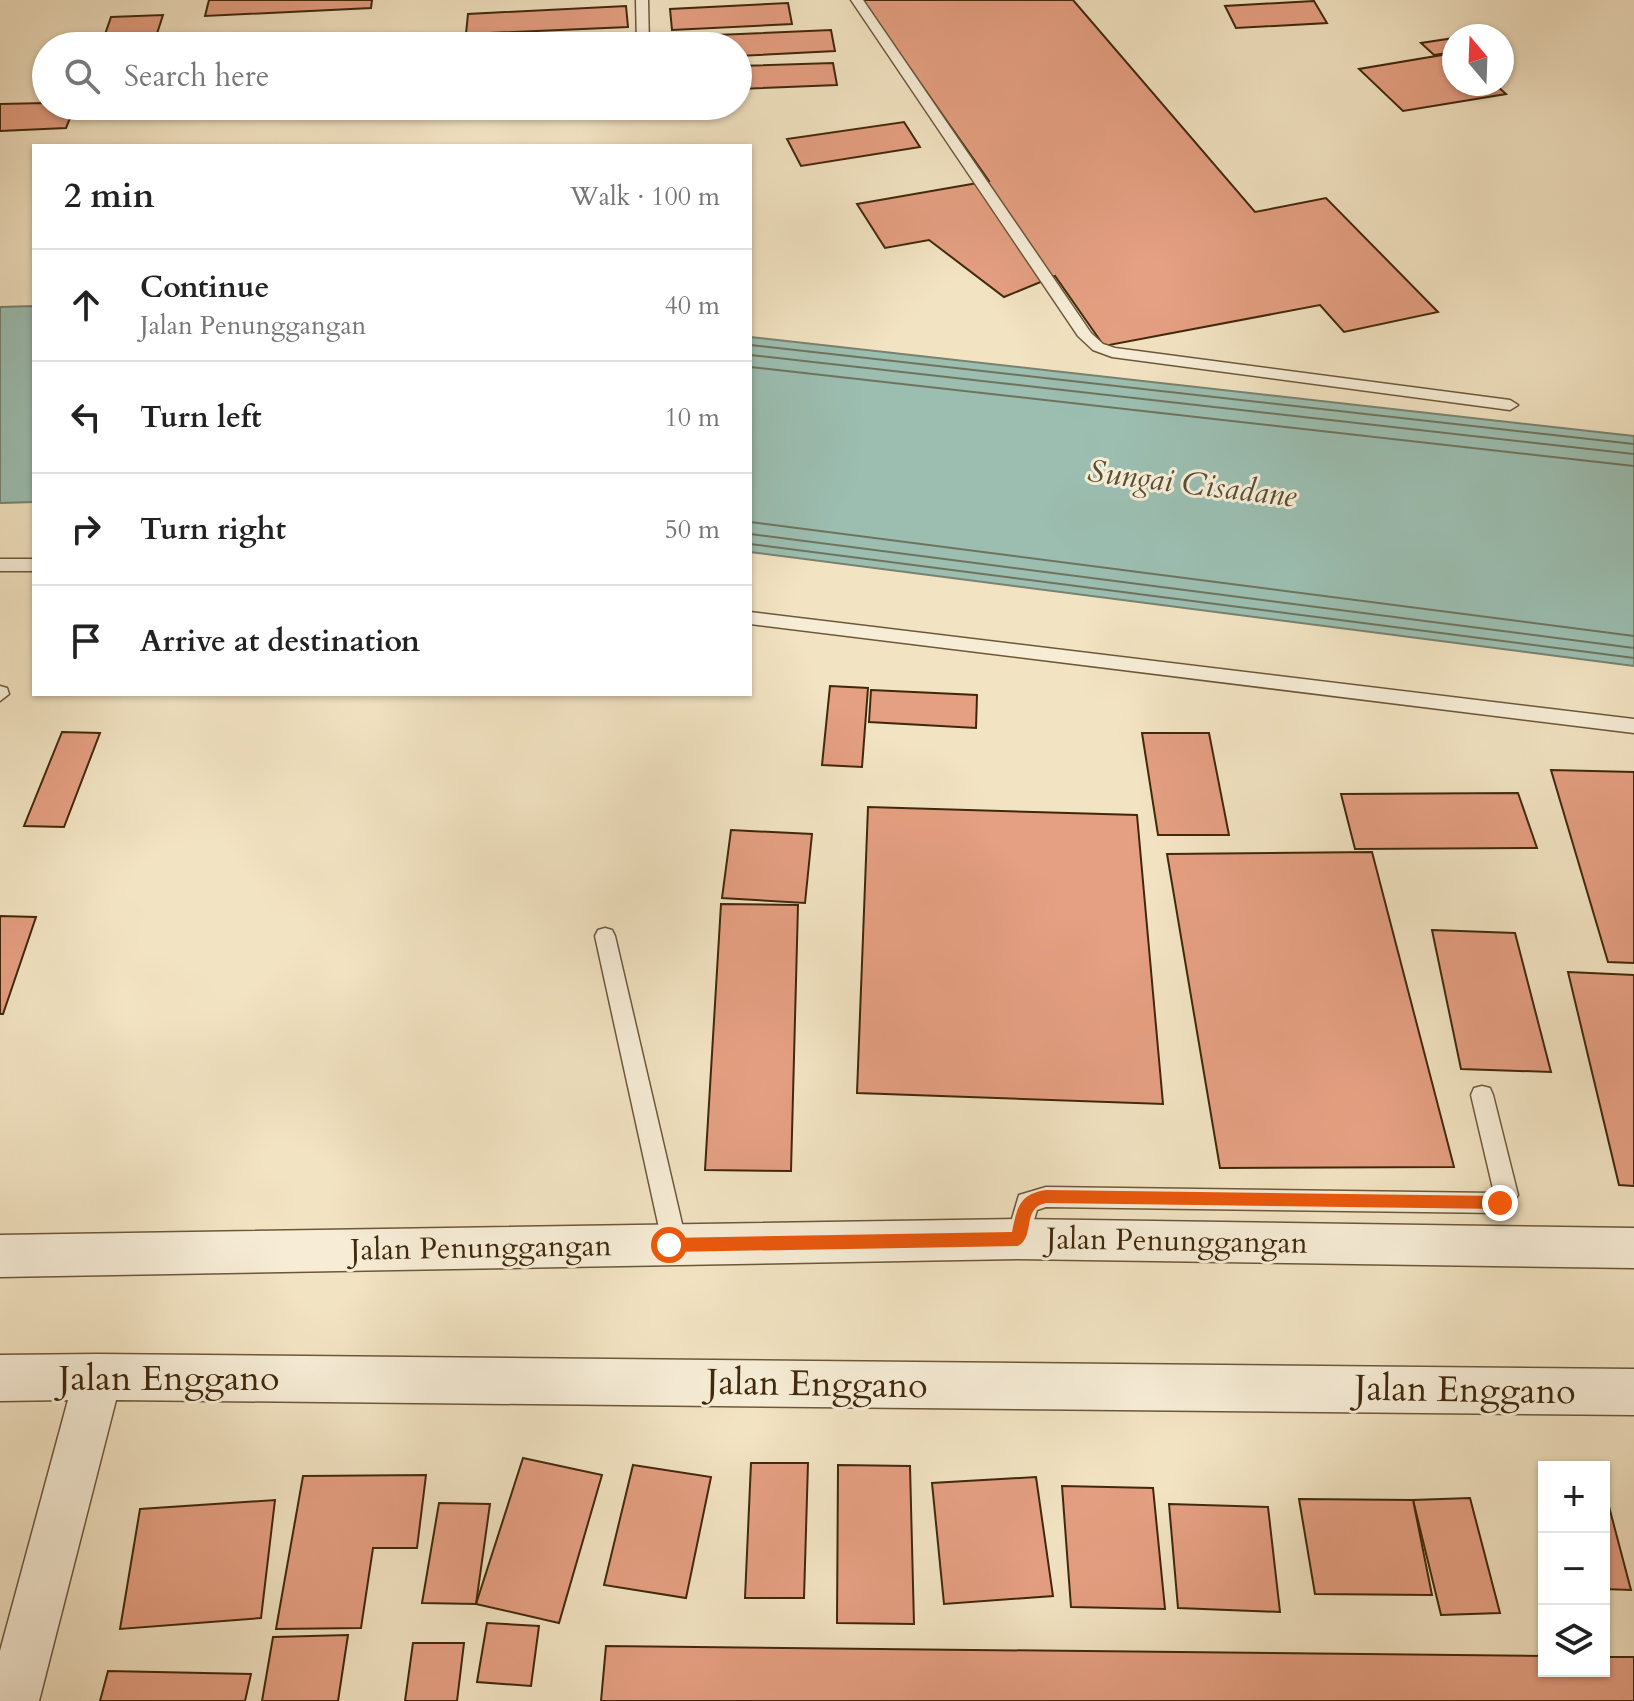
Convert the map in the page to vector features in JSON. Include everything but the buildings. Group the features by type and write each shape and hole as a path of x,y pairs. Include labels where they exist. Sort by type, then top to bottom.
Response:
{"street":[{"name":"Jalan Penunggangan","path":"0,1256 1018,1239 1634,1248"},
{"path":"13,1701 98,1377"},
{"name":"Jalan Enggano","path":"0,1378 1634,1392"}],"lane":[{"path":"642,0 643,32"},
{"path":"857,0 1086,336 1098,347 1112,352 1510,405"},
{"path":"0,565 32,565"},
{"path":"752,618 1634,726"},
{"path":"605,936 671,1228 669,1245"},
{"path":"1018,1239 1024,1207 1033,1199 1046,1197 1500,1203 1506,1195 1482,1095"}],"water":[{"path":"32,306 32,502 0,503 0,307"},
{"name":"Sungai Cisadane","path":"752,337 1634,436 1634,666 752,552"}],"route":[{"path":"669,1245 1018,1239 1027,1202 1046,1197 1500,1203"}]}
